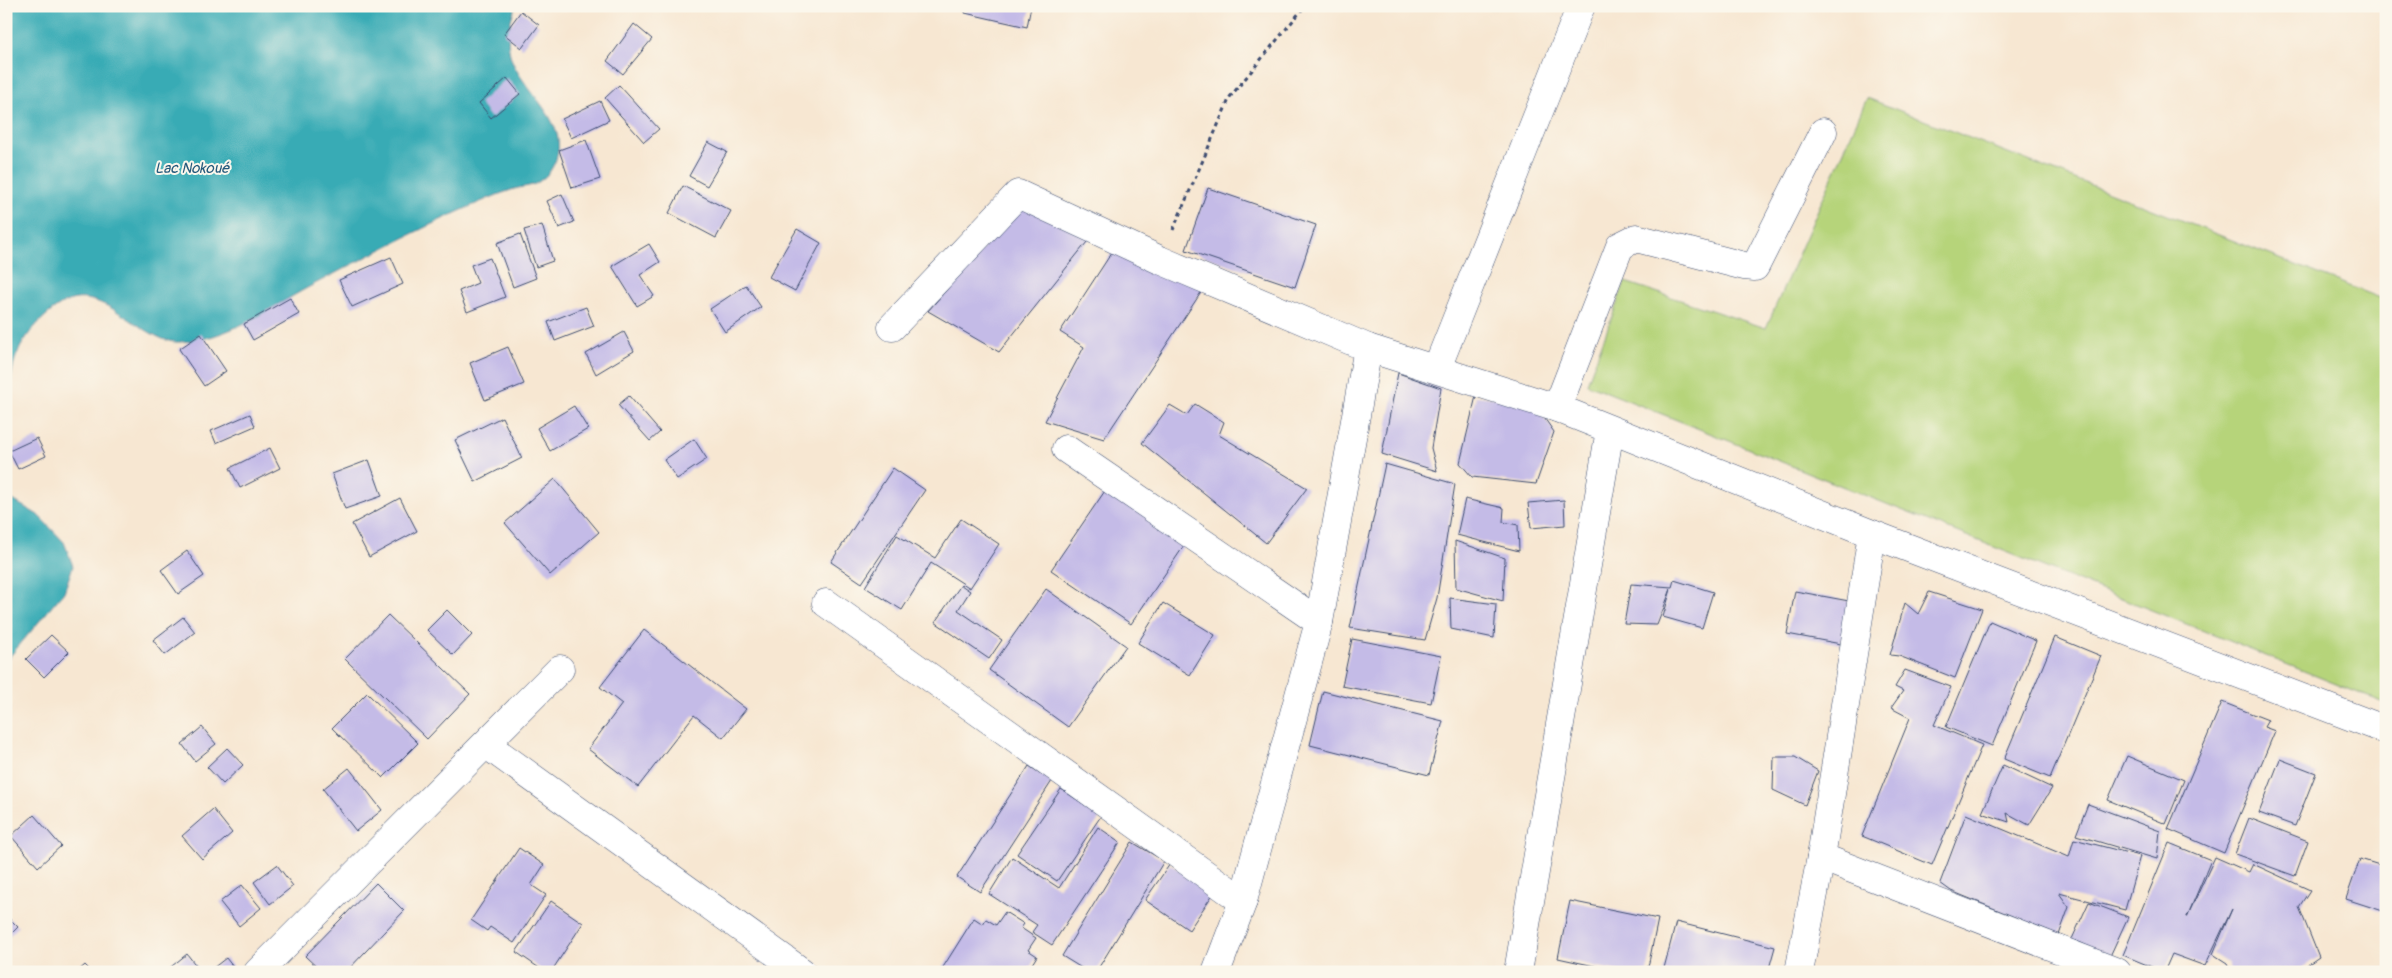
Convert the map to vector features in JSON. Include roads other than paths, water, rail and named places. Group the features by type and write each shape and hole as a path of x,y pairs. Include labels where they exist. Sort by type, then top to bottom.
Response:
{"street":[{"path":"1437,368 1580,6"},
{"path":"1557,408 1620,246 1636,238 1744,266 1756,267 1823,132"},
{"path":"892,327 1018,194 1160,260 1368,348 1437,368 1557,408 1872,534 2386,730"},
{"path":"1216,972 1243,901 1320,622 1368,348"},
{"path":"1518,972 1610,430"},
{"path":"1066,449 1320,622"},
{"path":"1799,972 1821,857 1872,534"},
{"path":"826,603 1243,901"},
{"path":"258,972 560,669"},
{"path":"486,745 802,972"},
{"path":"1821,857 2117,972"}],"water":[{"name":"Lac Nokoué","path":"6,6 516,6 508,34 509,49 513,63 521,77 549,116 555,129 558,143 556,158 548,174 535,184 500,194 441,220 309,287 263,314 214,336 179,342 166,340 152,334 109,307 94,301 79,299 64,303 33,328 21,345 14,363 6,400"},
{"path":"6,496 38,515 64,542 73,566 64,592 6,661"}]}
